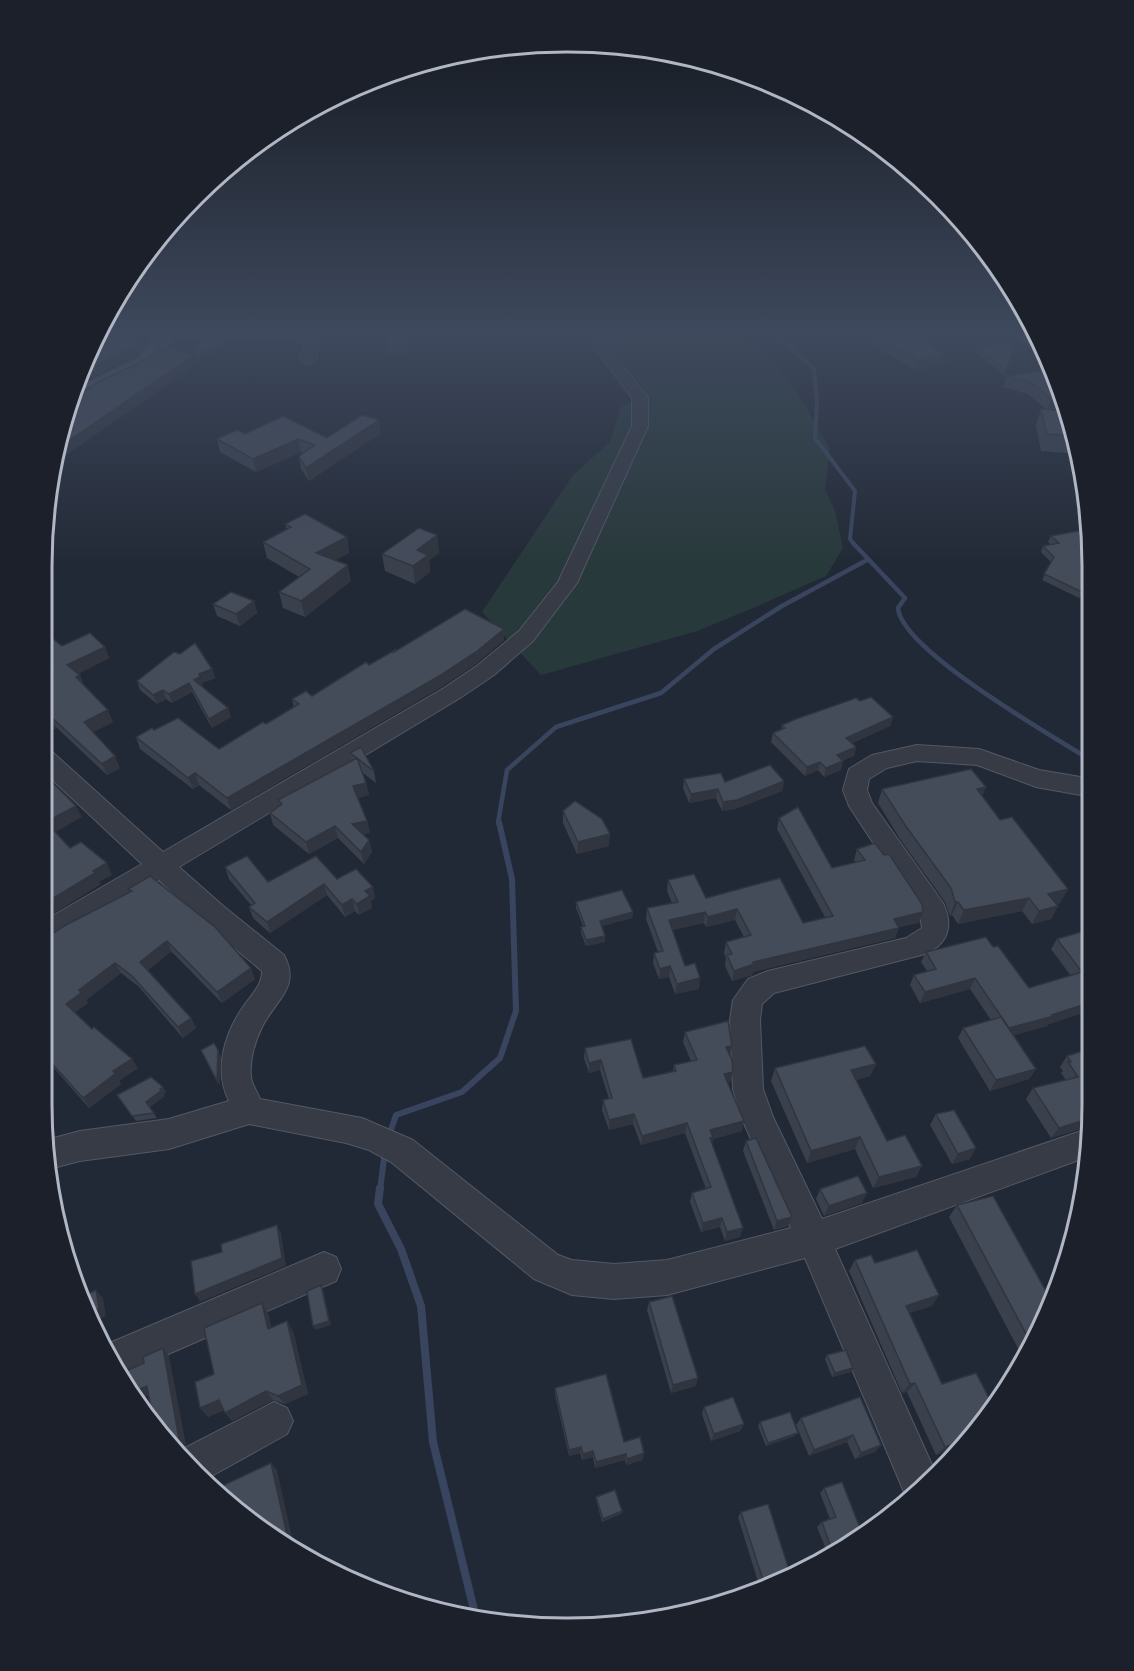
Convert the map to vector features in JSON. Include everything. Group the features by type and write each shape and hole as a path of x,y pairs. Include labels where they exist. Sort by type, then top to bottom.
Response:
{"street":[{"path":"52,930 452,693 486,670 525,636 567,583 628,456 640,426 640,409"},
{"path":"918,1480 814,1240 758,1119 748,1089 745,1020 748,1000 758,988 768,983 908,949 927,942 933,937 937,925 936,917 861,806 855,790 858,775 880,761 918,753 979,758 1036,778 1082,786"},
{"path":"52,763 160,867 274,963 276,968 274,984 253,1015 237,1055 237,1083 240,1092 247,1099 249,1110"},
{"path":"55,1152 94,1141 130,1140 170,1134 249,1110 347,1130 379,1138 402,1151 546,1267 567,1277 619,1281 659,1279 814,1240 1079,1145"},
{"path":"119,1357 324,1269"},
{"path":"198,1462 274,1421"}],"shaded area":[{"path":"620,409 807,409 830,448 825,489 835,511 843,548 826,576 753,608 697,631 541,675 482,612 573,475 610,442"}],"building":[{"path":"78,409 115,409 68,441"},
{"path":"1041,409 1057,410 1064,435 1047,434"},
{"path":"362,415 379,420 306,468 299,456 315,445 298,439 253,459 217,439 237,430 245,434 283,416 327,438"},
{"path":"305,514 347,537 316,553 348,565 301,601 279,592 310,569 263,542 291,527 285,524"},
{"path":"419,528 437,535 417,550 428,555 413,566 382,554"},
{"path":"1080,531 1082,592 1044,574 1054,557 1043,546 1059,543 1051,536"},
{"path":"231,592 254,601 236,614 213,604"},
{"path":"465,609 504,629 476,652 441,675 227,798 195,773 188,778 136,737 178,718 219,749 263,722 266,724 299,704 292,699 306,691 312,696 366,662 369,665 395,650 394,652"},
{"path":"90,633 105,647 67,665 80,675 76,677 108,710 84,722 115,756 102,764 52,718 52,640 62,646"},
{"path":"195,643 212,669 199,674 200,677 194,680 228,708 209,719 189,683 169,694 163,690 153,695 137,681 174,652 180,654"},
{"path":"871,697 893,717 846,738 856,747 837,755 843,761 826,768 820,762 807,767 773,733 785,728 782,725 796,719 856,698 860,701"},
{"path":"361,747 374,771 350,753"},
{"path":"357,758 366,783 353,786 367,821 352,824 369,840 361,852 335,826 306,842 270,813 282,804 278,800"},
{"path":"770,765 784,781 737,800 723,802 718,789 691,794 684,779 721,773 725,782"},
{"path":"971,769 986,787 977,789 1000,820 1012,817 1068,889 1048,894 1058,906 1039,911 1029,898 964,910 958,902 955,902 951,888 882,789"},
{"path":"52,782 76,806 52,819"},
{"path":"575,801 602,819 610,834 578,842 563,811"},
{"path":"798,807 832,868 865,860 857,849 875,843 884,855 889,854 922,904 923,912 894,919 899,928 753,962 754,964 734,971 727,955 732,954 726,942 751,935 737,909 708,917 705,912 669,920 685,966 695,963 700,978 677,984 670,966 660,969 654,953 663,951 647,908 678,902 668,880 694,874 706,898 780,878 803,923 833,916 779,818"},
{"path":"52,828 70,848 81,842 107,863 93,871 95,873 52,899"},
{"path":"247,856 268,882 316,856 337,879 356,869 373,887 365,891 370,896 357,904 352,899 342,905 324,884 267,922 249,907 255,903 225,867"},
{"path":"150,876 215,927 251,968 217,992 167,941 140,962 191,1018 178,1027 132,976 115,963 79,990 81,993 66,1004 92,1029 94,1027 132,1059 113,1071 115,1074 83,1098 52,1064 52,934 132,891 128,889"},
{"path":"622,890 633,912 600,921 605,936 586,940 581,927 585,926 576,902"},
{"path":"1082,932 1082,972 1057,939"},
{"path":"986,937 993,947 998,946 1029,988 1082,972 1082,1005 1052,1015 1054,1016 1009,1028 975,978 925,992 914,975 936,969 926,952"},
{"path":"1001,1017 1036,1069 996,1080 963,1028"},
{"path":"728,1021 732,1046 726,1047 732,1060 733,1072 724,1074 744,1121 710,1130 713,1137 710,1138 743,1228 727,1232 722,1218 703,1223 692,1193 711,1187 687,1123 642,1136 634,1114 609,1120 603,1100 612,1098 601,1060 589,1063 585,1048 631,1039 643,1078 676,1071 674,1065 697,1060 685,1032"},
{"path":"214,1043 218,1050 217,1081 201,1050"},
{"path":"865,1046 876,1064 851,1070 887,1141 905,1135 922,1166 879,1177 860,1137 811,1151 775,1068"},
{"path":"1082,1051 1081,1121 1059,1128 1033,1088 1078,1077 1068,1062 1071,1062 1067,1056"},
{"path":"151,1077 163,1087 146,1102 154,1113 132,1116 117,1095"},
{"path":"954,1110 976,1148 958,1154 936,1114"},
{"path":"756,1138 792,1217 777,1221 746,1141"},
{"path":"858,1176 867,1193 829,1206 820,1189"},
{"path":"993,1196 1046,1291 1027,1335 957,1205"},
{"path":"277,1225 282,1258 195,1294 191,1261 222,1252 221,1244"},
{"path":"917,1250 939,1295 906,1306 942,1384 976,1373 989,1398 952,1445 945,1447 915,1383 910,1384 855,1260 871,1255 875,1263"},
{"path":"321,1285 329,1321 313,1326 307,1291"},
{"path":"96,1290 99,1309 96,1310 89,1293"},
{"path":"672,1296 698,1378 673,1385 649,1302"},
{"path":"262,1303 268,1329 287,1321 302,1385 278,1396 266,1391 225,1413 219,1400 200,1408 195,1382 214,1374 204,1328"},
{"path":"163,1348 177,1440 150,1405 147,1386 139,1389 127,1371 144,1363 143,1357"},
{"path":"846,1350 853,1368 835,1373 827,1355"},
{"path":"606,1374 624,1442 640,1437 644,1453 627,1459 626,1454 596,1462 593,1451 583,1454 581,1447 569,1450 555,1388"},
{"path":"733,1397 744,1424 714,1434 704,1407"},
{"path":"860,1397 881,1445 861,1453 853,1435 814,1450 801,1418"},
{"path":"790,1412 798,1433 768,1443 760,1422"},
{"path":"271,1463 287,1536 254,1512 222,1486"},
{"path":"842,1482 860,1527 831,1546 822,1522 836,1517 824,1488"},
{"path":"615,1490 622,1511 603,1519 596,1497"},
{"path":"768,1504 788,1568 763,1579 741,1512"}],"waterway":[{"path":"817,409 815,438 855,491 850,539 854,544"},
{"path":"853,543 905,598 898,608 906,626 925,647 982,691 1082,755"},
{"path":"498,823 507,770 556,727 661,693 714,649 782,606 867,560"},
{"path":"389,1136 396,1115 462,1092 500,1058 516,1011 512,879 499,822"},
{"path":"380,1190 385,1151"},
{"path":"380,1188 378,1204 401,1249 421,1306 433,1442 474,1610"}]}
